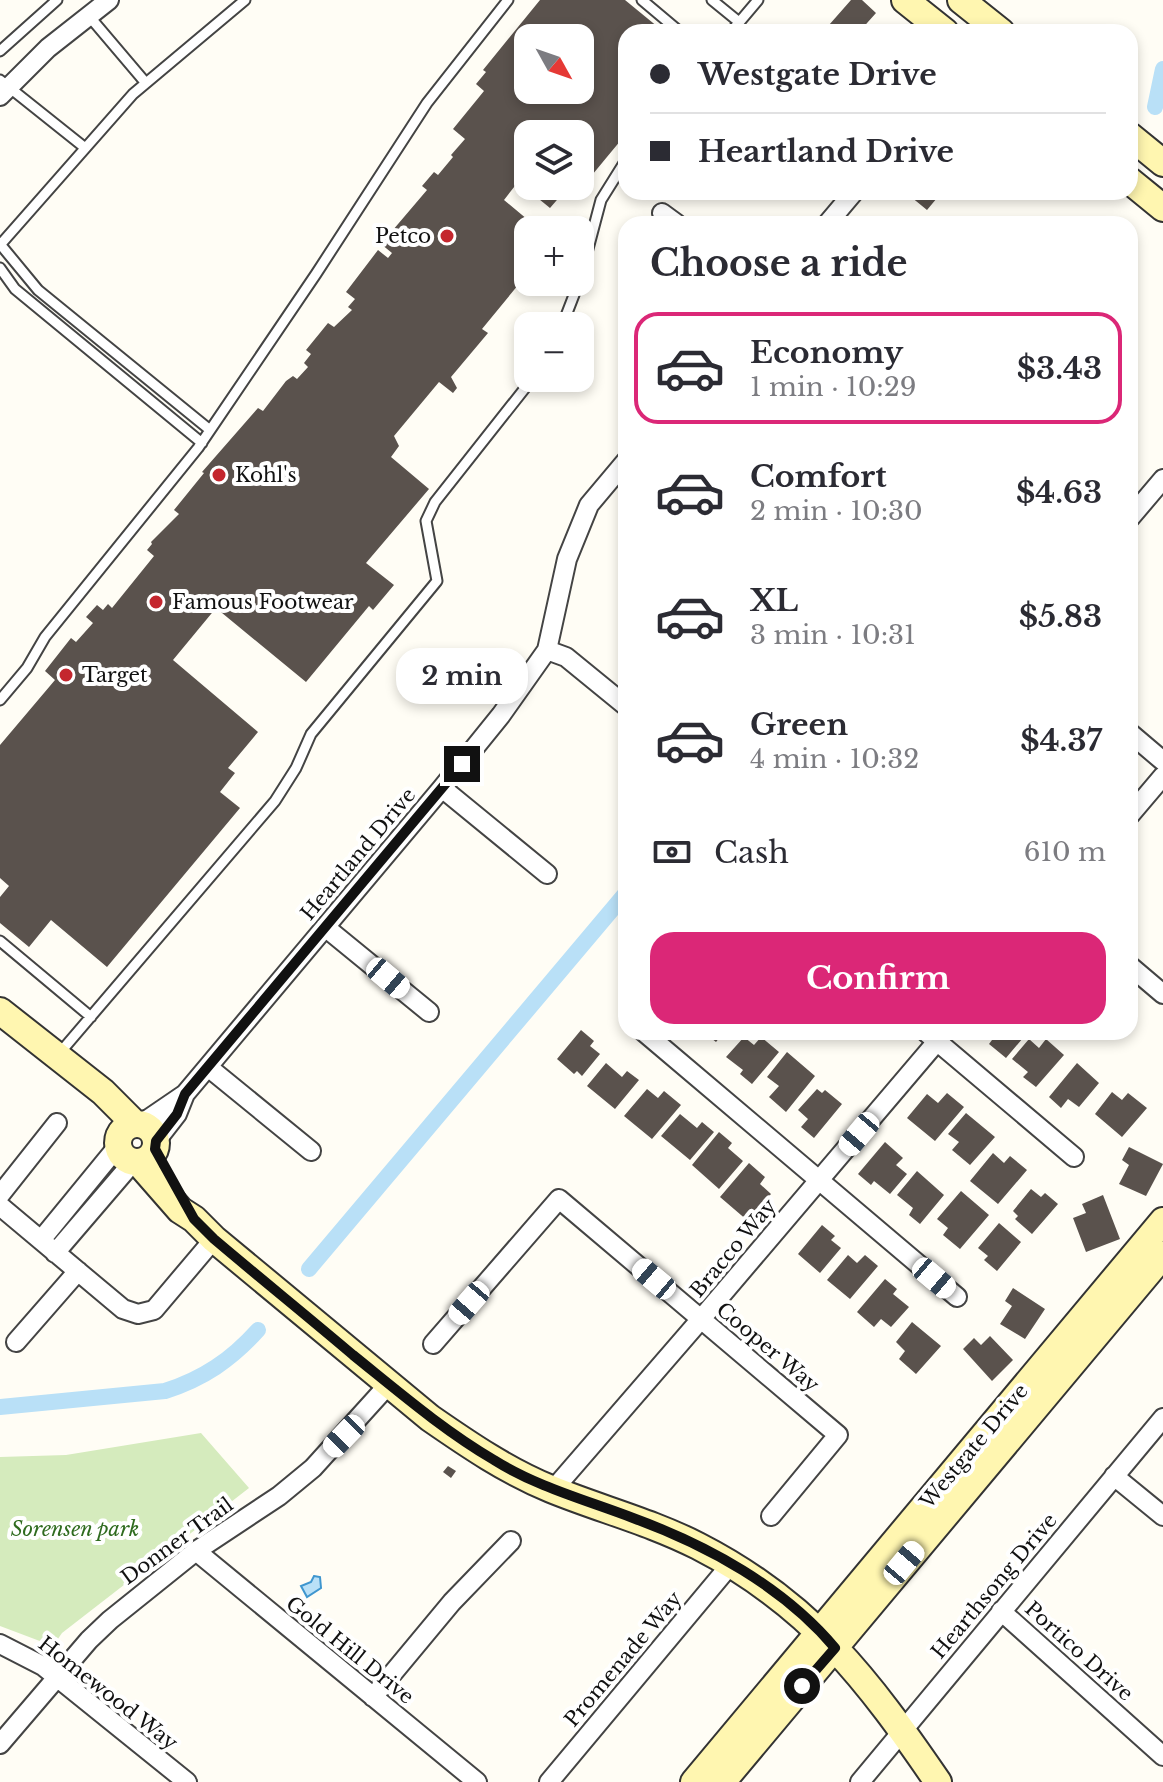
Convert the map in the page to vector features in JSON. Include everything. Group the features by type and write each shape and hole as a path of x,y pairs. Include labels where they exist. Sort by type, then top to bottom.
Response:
{"street":[{"path":"3,87 109,0"},
{"path":"905,0 935,24"},
{"path":"961,0 991,24"},
{"path":"1138,143 1163,163"},
{"path":"1138,188 1163,208"},
{"path":"834,216 847,200"},
{"name":"Heartland Drive","path":"48,1247 137,1144 177,1114 185,1094 501,715 547,650 567,559 589,505 618,471"},
{"path":"1138,509 1163,479"},
{"path":"547,650 566,657 618,699"},
{"path":"1138,740 1163,761"},
{"path":"1138,806 1163,776"},
{"path":"442,788 547,874"},
{"path":"325,927 429,1012"},
{"path":"1138,973 1163,994"},
{"path":"0,1011 83,1079 113,1126 137,1144 180,1210 430,1418 520,1475 663,1529 731,1564 769,1589 828,1639 855,1668 938,1782"},
{"path":"653,1040 957,1297"},
{"name":"Bracco Way","path":"553,1490 819,1181 932,1040"},
{"path":"942,1040 1074,1157"},
{"path":"208,1067 311,1151"},
{"path":"0,1195 57,1123"},
{"name":"Cooper Way","path":"433,1344 559,1199 838,1435 771,1516"},
{"path":"4,1218 48,1247 123,1309 138,1314 154,1310 214,1239"},
{"name":"Westgate Drive","path":"694,1782 828,1639 1158,1254 1163,1221"},
{"path":"16,1342 78,1271"},
{"name":"Donner Trail","path":"0,1744 110,1620 196,1551 279,1496 313,1468 389,1384"},
{"name":"Hearthsong Drive","path":"860,1782 1163,1418"},
{"path":"1114,1476 1163,1516"},
{"path":"373,1697 452,1602 511,1541"},
{"name":"Gold Hill Drive","path":"196,1551 477,1782"},
{"name":"Promenade Way","path":"549,1782 731,1564"},
{"name":"Portico Drive","path":"1001,1611 1163,1756"},
{"name":"Westgate Drive","path":"722,1782 828,1639"},
{"name":"Homewood Way","path":"0,1644 18,1651 57,1677 187,1782"}],"lane":[{"path":"210,430 38,290 0,245 145,82 245,0"},
{"path":"0,700 27,668 45,637 202,443 427,103 508,0"},
{"path":"642,0 670,24"},
{"path":"716,1 739,22 758,0"},
{"path":"0,51 51,1"},
{"path":"89,16 145,82"},
{"path":"3,87 84,147"},
{"path":"594,227 601,200 618,173"},
{"path":"0,268 15,289 202,443"},
{"path":"57,1057 275,801 296,768 311,734 437,581 426,521 435,502 522,392"},
{"path":"0,941 91,1017"}],"green space":[{"name":"Sorensen park","path":"201,1433 249,1488 62,1633 53,1646 0,1626 0,1457 66,1455"}],"water":[{"path":"314,1576 320,1577 321,1588 307,1597 301,1586 311,1582"}],"building":[{"path":"540,0 625,0 654,24 618,24 618,144 594,173 594,120 514,120 514,187 504,200 523,216 514,216 514,290 482,329 488,333 451,377 457,388 453,393 439,382 394,436 399,446 391,457 429,489 366,563 394,585 373,610 369,606 306,682 216,608 173,660 258,732 228,768 235,773 220,792 240,808 107,967 51,920 29,947 0,923 0,897 9,886 0,878 0,745 55,680 45,671 71,638 76,642 93,623 86,617 97,605 103,610 108,604 112,608 154,556 147,550 151,542 179,514 174,510 202,472 258,408 263,411 286,381 293,376 297,379 308,367 304,363 311,354 306,350 328,323 334,327 352,310 348,307 355,299 346,292 378,250 388,258 392,253 381,244 427,190 422,186 434,172 438,175 465,139 453,129 484,91 476,84 486,72 483,70 514,32 514,104 594,104 594,24 520,24"},
{"path":"851,0 862,0 876,13 866,24 830,24"},
{"path":"540,200 557,200 550,208"},
{"path":"915,200 935,200 927,210"},
{"path":"581,1030 594,1041 590,1046 600,1054 582,1076 577,1071 574,1074 557,1059"},
{"path":"741,1040 754,1045 758,1040 765,1040 779,1052 752,1084 740,1074 743,1070 726,1057"},
{"path":"992,1040 1021,1040 1006,1058 989,1044"},
{"path":"1028,1040 1039,1048 1047,1040 1064,1055 1036,1087 1023,1077 1028,1072 1012,1059"},
{"path":"787,1052 815,1076 786,1112 769,1097 779,1086 767,1077"},
{"path":"606,1063 622,1077 627,1071 639,1080 615,1109 587,1086"},
{"path":"1077,1063 1099,1083 1079,1107 1068,1099 1061,1108 1049,1097"},
{"path":"647,1089 658,1098 664,1091 681,1105 652,1139 624,1116"},
{"path":"817,1089 822,1093 825,1090 842,1104 814,1138 801,1127 808,1119 798,1110"},
{"path":"1112,1092 1122,1100 1128,1093 1147,1108 1122,1137 1095,1114"},
{"path":"947,1093 964,1107 935,1141 907,1118 927,1094 938,1103"},
{"path":"966,1113 995,1137 970,1165 952,1150 959,1142 948,1134"},
{"path":"680,1114 697,1128 702,1122 714,1132 690,1160 661,1136"},
{"path":"719,1132 732,1143 728,1148 743,1161 719,1189 692,1165"},
{"path":"885,1142 903,1158 896,1165 907,1174 890,1194 874,1181 871,1185 858,1174"},
{"path":"1129,1147 1163,1164 1146,1196 1119,1184 1129,1165 1122,1160"},
{"path":"993,1153 1004,1163 1010,1156 1027,1170 998,1204 970,1181"},
{"path":"749,1163 765,1177 760,1184 771,1194 748,1221 720,1197"},
{"path":"917,1171 944,1195 920,1224 909,1215 913,1208 897,1195"},
{"path":"1031,1189 1041,1197 1045,1193 1058,1204 1032,1234 1015,1219 1018,1216 1013,1211"},
{"path":"961,1191 989,1215 960,1249 943,1235 948,1228 937,1219"},
{"path":"1103,1195 1120,1239 1086,1252 1073,1218 1086,1213 1082,1204"},
{"path":"999,1223 1021,1242 997,1271 984,1260 988,1256 978,1248"},
{"path":"822,1225 835,1236 831,1240 841,1248 820,1273 798,1254"},
{"path":"848,1255 857,1263 865,1255 878,1266 850,1299 827,1280"},
{"path":"885,1279 897,1289 893,1294 909,1307 891,1327 881,1319 874,1327 857,1312"},
{"path":"1013,1288 1045,1309 1025,1339 1000,1324 1012,1306 1005,1301"},
{"path":"912,1322 941,1346 916,1374 899,1359 905,1351 896,1342"},
{"path":"990,1336 1013,1360 992,1381 963,1349 974,1338 981,1345"},
{"path":"448,1466 456,1471 451,1478 443,1472"}],"waterway":[{"path":"1155,107 1163,69"},
{"path":"309,1269 618,902"},
{"path":"0,1407 165,1391 192,1381 216,1367 258,1330"}],"place":[{"name":"Petco","path":"447,236"},
{"name":"Kohl's","path":"219,475"},
{"name":"Famous Footwear","path":"156,602"},
{"name":"Target","path":"66,675"}],"route":[{"path":"462,764 185,1094 177,1114 156,1141 155,1149 160,1163 194,1219 214,1239 430,1418 520,1475 698,1545 769,1589 800,1613 835,1648 802,1686"}]}
